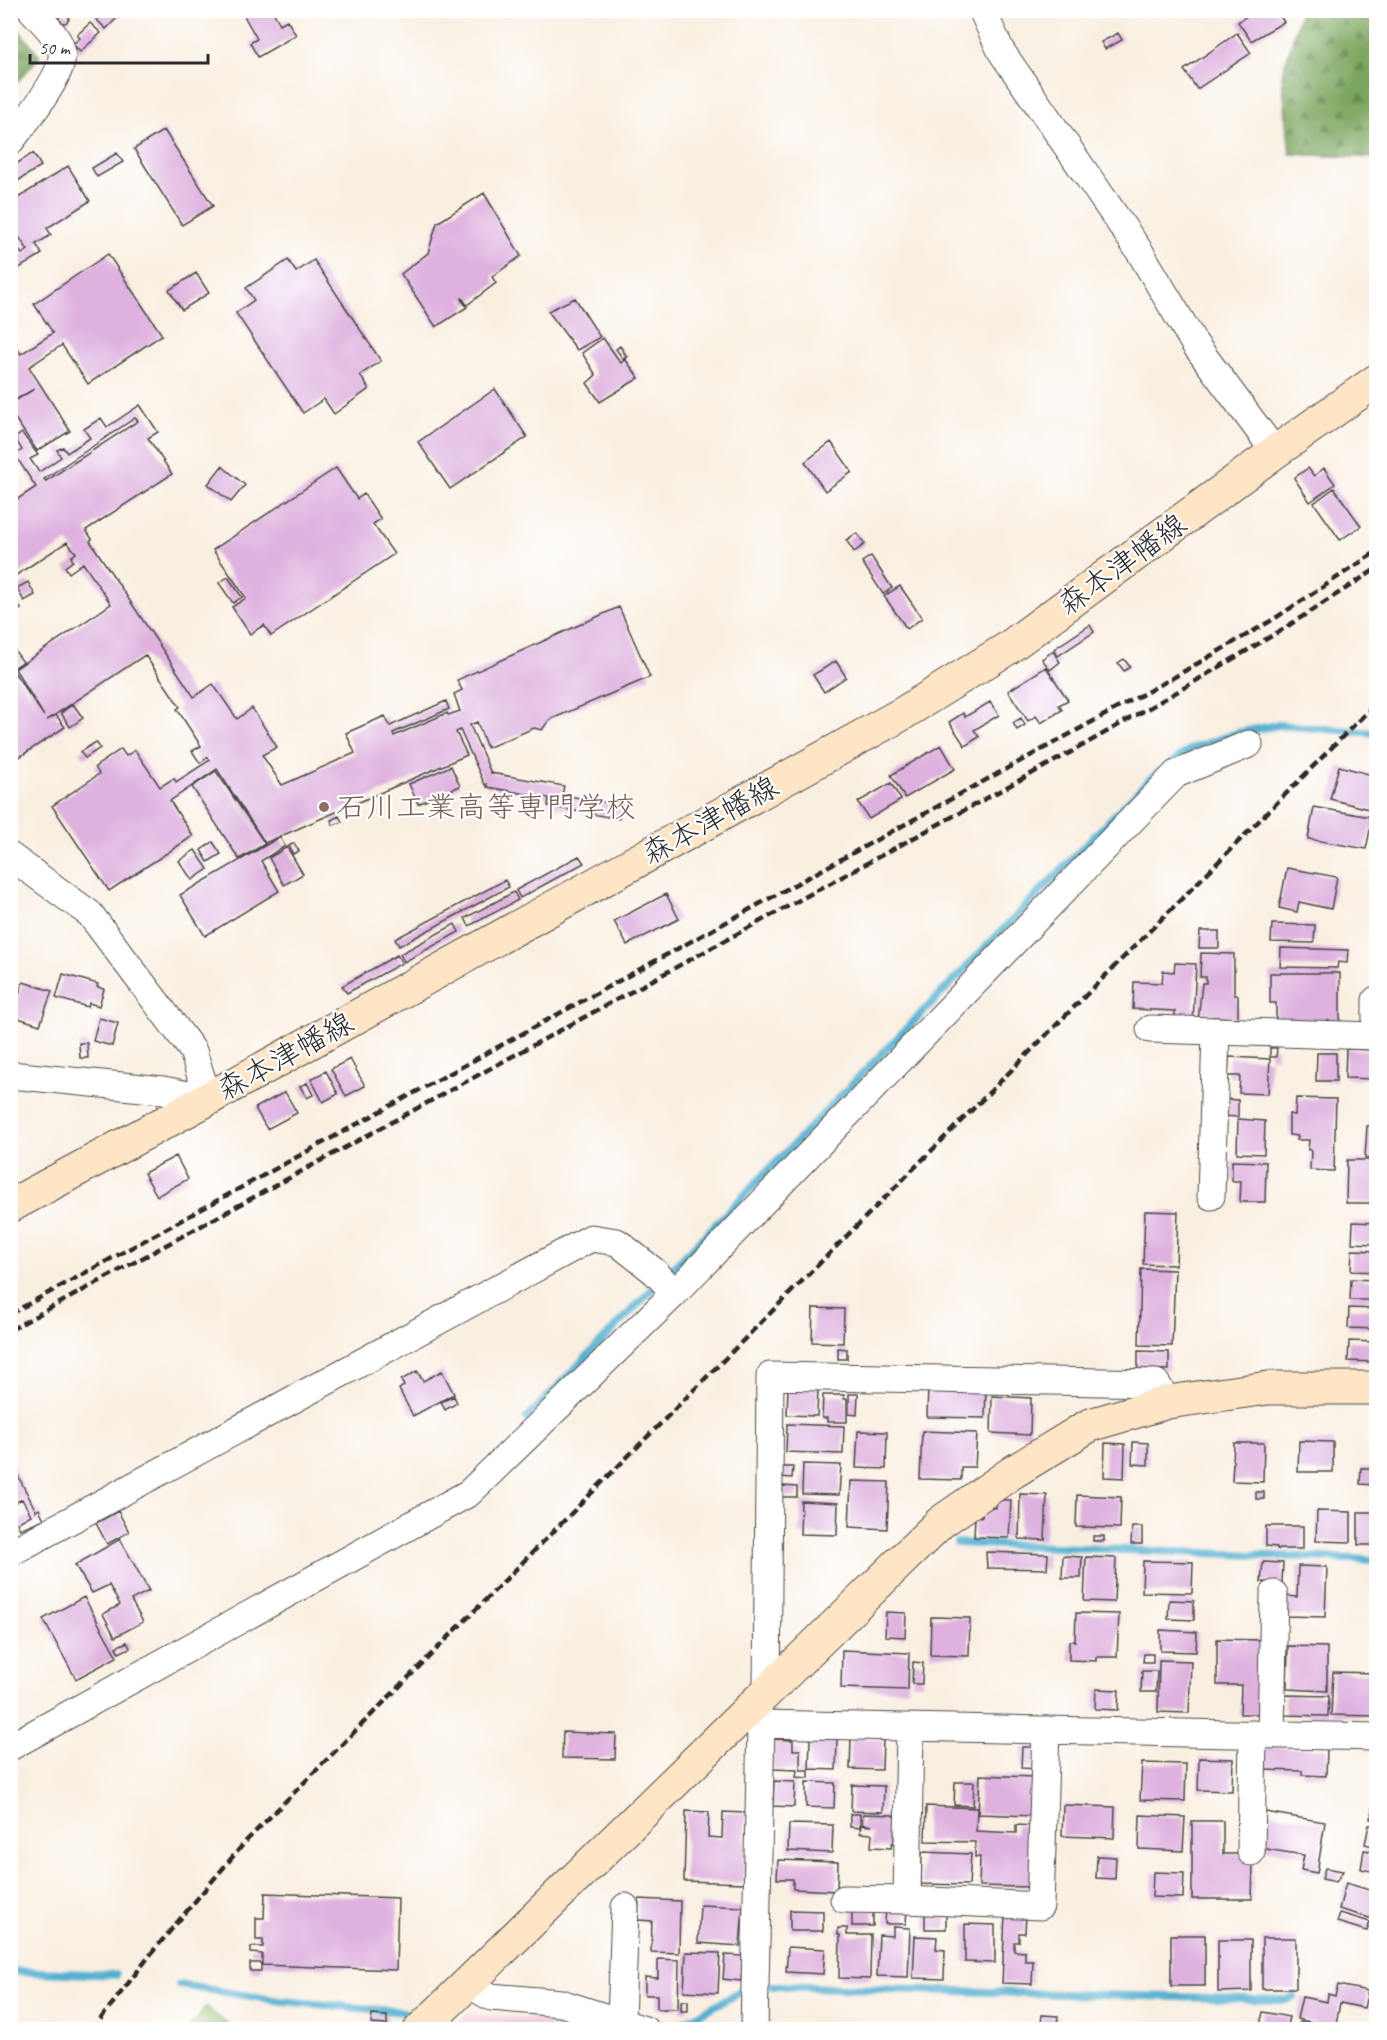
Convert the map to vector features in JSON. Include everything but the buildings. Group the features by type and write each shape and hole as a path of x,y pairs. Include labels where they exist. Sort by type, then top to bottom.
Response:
{"main road":[{"name":"森本津幡線","path":"10,1206 208,1099 902,714 1008,648 1275,452 1377,381"},
{"path":"420,2030 752,1719 767,1690 941,1522 1013,1472 1090,1425 1168,1402 1268,1388 1377,1389"}],"street":[{"path":"10,142 43,98 58,69 62,54 58,41 32,10"},
{"path":"982,10 1001,51 1140,252 1194,343 1275,452"},
{"path":"10,1747 469,1493 675,1293 1176,774 1249,744"},
{"path":"10,856 90,914 193,1051 208,1099 163,1090 10,1075"},
{"path":"1150,1029 1376,1036 1377,1000"},
{"path":"1211,1196 1216,1031"},
{"path":"10,1553 591,1238 617,1242 663,1281"},
{"path":"767,1690 770,1376 1156,1383 1168,1402"},
{"path":"1251,1851 1274,1594"},
{"path":"754,2030 752,1719 910,1728 1377,1737"},
{"path":"907,1900 910,1728"},
{"path":"844,1899 1040,1906 1046,1730"},
{"path":"468,1984 491,1997 561,2003 633,2026 625,1907"}],"shaded area":[{"path":"467,2014 543,2020 576,2029 452,2029"}],"green space":[{"path":"1301,11 1376,11 1376,158 1290,154 1282,75"},
{"path":"11,21 40,56 11,89"},
{"path":"207,2008 233,2029 188,2029"}],"waterway":[{"path":"527,1418 1148,781 1191,749 1237,733 1278,725 1376,733"},
{"path":"957,1543 1376,1560"},
{"path":"10,1971 116,1975"},
{"path":"179,1985 282,2001 404,2012"},
{"path":"772,1986 1286,2000 1294,1996"},
{"path":"674,2030 686,2021 748,1988"}],"railway":[{"path":"10,1314 1176,676 1274,619 1376,552"},
{"path":"10,1330 1073,751 1280,631 1376,569"},
{"path":"92,2030 154,1950 246,1841 1376,703"}],"place":[{"name":"石川工業高等専門学校","path":"324,807"}]}
